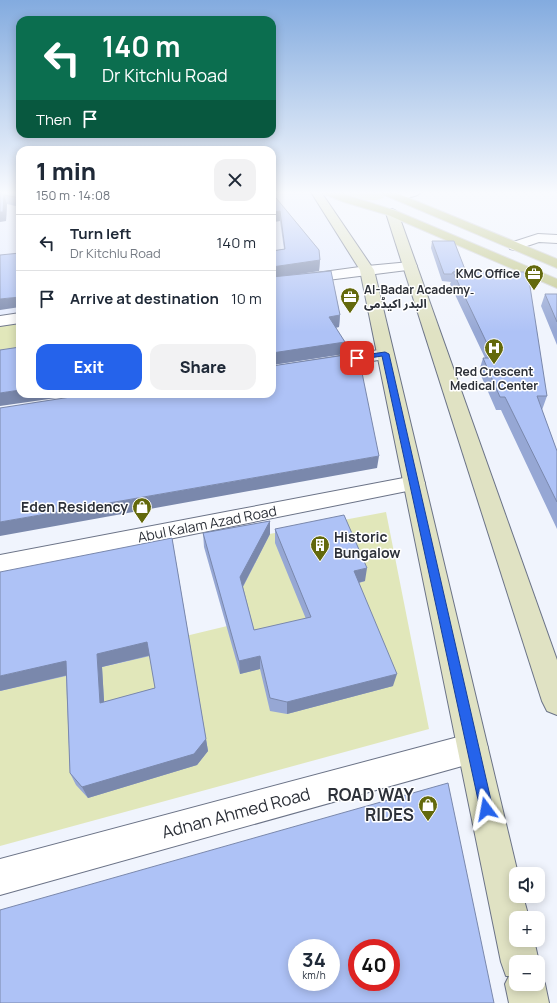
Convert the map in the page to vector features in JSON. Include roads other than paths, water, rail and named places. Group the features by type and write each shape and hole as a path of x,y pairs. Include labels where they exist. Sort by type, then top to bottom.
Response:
{"main road":[{"path":"468,239 557,284"},
{"path":"496,239 557,264"}],"street":[{"path":"347,239 367,270 518,955"},
{"path":"402,239 410,266 557,701"},
{"path":"515,246 536,239"},
{"path":"276,282 367,270 410,266"},
{"path":"0,321 16,319"},
{"path":"276,371 385,354"},
{"name":"Abul Kalam Azad Road","path":"0,564 414,483"},
{"name":"Adnan Ahmed Road","path":"0,877 473,748"},
{"path":"526,991 529,1003"}],"place":[{"name":"KMC Office","path":"534,291"},
{"name":"Al-Badar Academy۔ البدر اکیڈمی","path":"350,314"},
{"name":"Red Crescent Medical Center","path":"494,365"},
{"name":"Eden Residency","path":"142,524"},
{"name":"Historic Bungalow","path":"320,562"},
{"name":"ROAD WAY RIDES","path":"428,822"}]}
